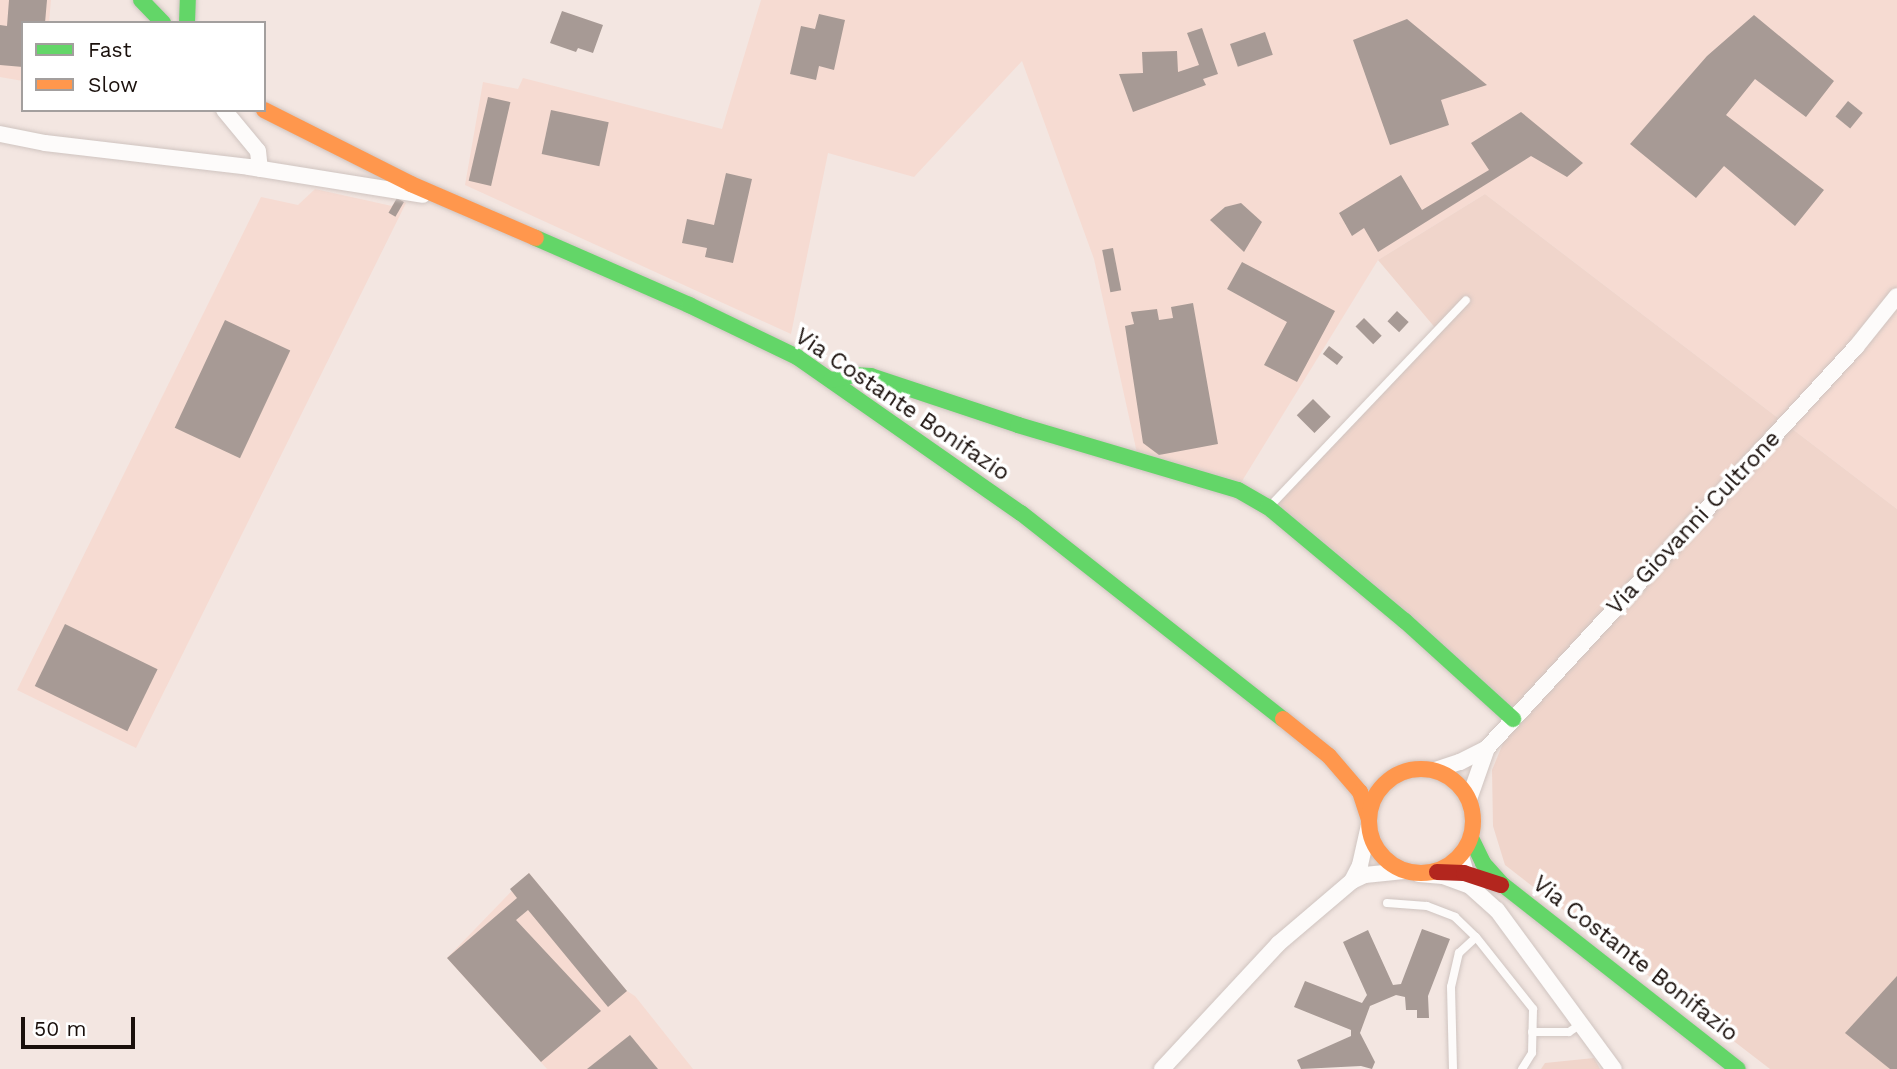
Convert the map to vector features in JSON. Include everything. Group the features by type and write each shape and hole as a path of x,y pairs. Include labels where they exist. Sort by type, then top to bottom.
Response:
{"main road":[{"path":"141,0 161,21"},
{"path":"187,21 188,0"},
{"path":"266,95 359,159"},
{"path":"266,111 359,159"},
{"name":"Via Costante Bonifazio","path":"359,159 689,305 797,357 1021,513 1329,756"},
{"path":"831,380 853,375 871,376 1018,425 1238,491 1268,508 1405,621 1513,719"},
{"path":"1329,756 1360,772 1399,773 1423,769 1435,770 1449,776 1469,799 1474,818 1471,838 1461,856 1419,872 1382,856 1374,845 1360,792 1329,756"},
{"path":"1369,822 1374,797 1381,787 1399,773"},
{"path":"1471,838 1483,863 1503,886"},
{"path":"1467,880 1503,886"},
{"name":"Via Costante Bonifazio","path":"1503,886 1738,1069"}],"street":[{"path":"226,112 258,151 260,169"},
{"path":"0,134 45,143 260,169 443,198"},
{"name":"Via Giovanni Cultrone","path":"1487,748 1856,347 1897,296"},
{"path":"1435,770 1460,762 1487,748"},
{"path":"1469,799 1487,748"},
{"path":"1352,881 1360,865 1369,822"},
{"path":"1461,856 1467,880 1497,910 1614,1069"},
{"path":"1162,1069 1278,944 1352,881 1365,874 1419,872 1467,880"}],"lane":[{"path":"1268,508 1466,300"},
{"path":"1387,903 1427,906 1455,917 1476,937 1533,1009 1532,1053 1522,1069"},
{"path":"1453,1069 1451,987 1459,953 1476,937"},
{"path":"1532,1032 1569,1032 1581,1024"}],"shaded area":[{"path":"0,0 51,0 49,21 21,21 21,81 0,77"},
{"path":"761,0 1897,0 1897,509 1485,194 1378,260 1239,486 1137,453 1094,259 1022,61 914,177 828,153 791,334 465,185 483,82 518,89 523,78 722,129"},
{"path":"315,189 392,206 397,198 406,203 136,748 17,690 261,197 298,205"},
{"path":"1485,194 1897,509 1897,1069 1770,1069 1505,865 1493,826 1492,770 1513,719 1268,507 1437,330 1378,260"},
{"path":"529,873 627,991 635,996 693,1069 547,1069 447,958"},
{"path":"1594,1058 1600,1069 1541,1069 1545,1063"}],"building":[{"path":"9,0 47,0 45,21 21,21 21,67 0,65 0,25 7,26"},
{"path":"562,11 603,25 593,53 578,48 576,52 550,43"},
{"path":"819,14 845,20 834,70 819,66 816,80 790,74 801,26 815,29"},
{"path":"1754,15 1834,81 1806,117 1755,79 1726,115 1824,190 1795,226 1724,166 1696,198 1630,144 1707,56"},
{"path":"1407,19 1487,85 1441,100 1449,125 1390,145 1353,40"},
{"path":"1202,28 1218,74 1203,79 1206,85 1133,112 1119,74 1143,73 1142,52 1177,51 1178,72 1199,65 1187,33"},
{"path":"1265,32 1273,55 1238,67 1230,44"},
{"path":"488,97 510,102 491,186 469,181"},
{"path":"1848,101 1863,113 1850,129 1835,117"},
{"path":"551,110 609,122 599,166 542,154"},
{"path":"1521,112 1583,163 1567,177 1531,156 1378,252 1364,228 1352,236 1339,213 1401,175 1422,210 1489,170 1471,143"},
{"path":"726,173 752,179 733,263 705,257 707,248 682,243 687,219 714,225"},
{"path":"397,198 404,202 395,217 388,213"},
{"path":"1241,203 1262,222 1244,252 1210,220 1225,207"},
{"path":"1113,248 1121,290 1110,292 1102,250"},
{"path":"1242,262 1335,311 1297,382 1264,365 1287,322 1227,289"},
{"path":"1193,303 1218,444 1159,455 1143,443 1125,326 1134,324 1131,312 1157,309 1159,320 1173,318 1171,307"},
{"path":"1397,311 1409,322 1399,332 1387,321"},
{"path":"1364,318 1382,336 1373,344 1356,326"},
{"path":"225,320 290,350 240,458 175,428"},
{"path":"1329,346 1343,357 1337,365 1323,354"},
{"path":"1313,399 1331,417 1314,433 1297,415"},
{"path":"65,624 158,669 127,731 35,686"},
{"path":"529,873 627,991 608,1007 528,910 516,920 601,1011 541,1062 447,958 517,898 510,889"},
{"path":"1422,929 1450,939 1428,996 1429,1018 1417,1018 1417,1010 1406,1010 1405,997 1396,995 1370,1006 1360,1033 1375,1062 1372,1069 1361,1066 1301,1069 1297,1060 1351,1036 1351,1030 1294,1007 1305,981 1362,1003 1367,995 1343,942 1368,930 1393,985 1401,984"},
{"path":"1897,976 1897,1069 1890,1069 1845,1033"},
{"path":"630,1035 658,1069 587,1069"}],"traffic: fast":[{"path":"141,0 161,21"},
{"path":"187,21 188,0"},
{"path":"536,238 689,305 797,357 1021,513 1283,719"},
{"path":"831,380 854,375 871,376 1018,425 1238,490 1268,507 1405,621 1513,719"},
{"path":"1471,838 1483,863 1503,885 1738,1069"}],"traffic: slow":[{"path":"266,111 411,184 536,238"},
{"path":"1283,719 1329,756 1360,792 1369,819"},
{"path":"1421,769 1441,773 1458,784 1469,801 1473,821 1469,841 1458,858 1441,869 1421,873 1401,869 1384,858 1373,841 1369,821 1373,801 1384,784 1401,773 1421,769"}],"traffic: jam":[{"path":"1437,872 1464,873 1501,885"}]}
